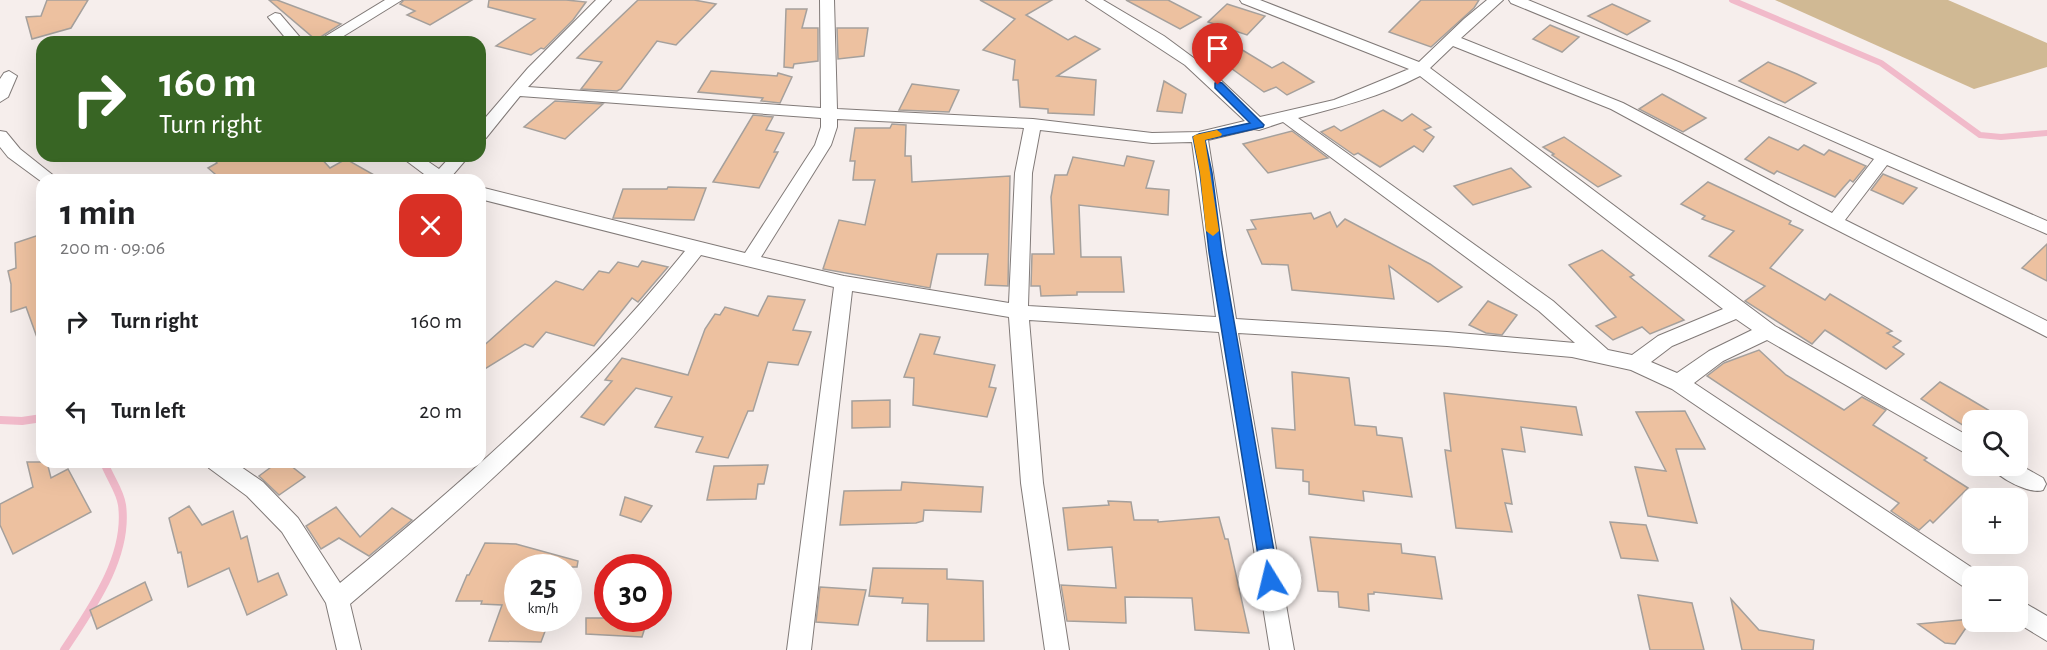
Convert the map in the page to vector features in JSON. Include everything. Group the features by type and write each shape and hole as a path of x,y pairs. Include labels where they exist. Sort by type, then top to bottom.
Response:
{"street":[{"path":"333,36 395,0"},
{"path":"486,127 566,36 604,0"},
{"path":"750,260 823,145 829,126 827,0"},
{"path":"1093,0 1126,18 1196,67 1258,125"},
{"path":"1247,0 1381,51 1421,69 1768,331 1962,442"},
{"path":"516,91 745,109 1033,124 1152,138 1199,137 1258,125 1339,103 1398,81 1421,69 1469,22 1496,0"},
{"path":"1516,0 2047,228"},
{"path":"275,17 292,36"},
{"path":"1452,40 1617,106 2047,330"},
{"path":"0,97 9,76"},
{"path":"1287,117 1537,299 1601,355"},
{"path":"1033,124 1028,139 1023,176 1019,312 1031,476 1045,588 1057,650"},
{"path":"0,136 14,153 42,174"},
{"path":"1199,137 1282,650"},
{"path":"1835,221 1884,157"},
{"path":"417,162 435,174"},
{"path":"446,174 456,162"},
{"path":"486,195 844,283 1019,312 1447,339 1572,350 1635,363 1679,383 1962,573"},
{"path":"337,600 435,518 574,388 650,307 697,248"},
{"path":"800,650 819,507 830,392 844,283"},
{"path":"1635,363 1665,341 1738,310"},
{"path":"1679,383 1716,356 1768,331"},
{"path":"225,468 255,489 290,525 337,600 349,650"},
{"path":"2027,476 2043,483"},
{"path":"2028,617 2047,630"}],"shaded area":[{"path":"1775,0 1948,0 2047,43 2047,67 1974,89"}],"building":[{"path":"47,0 88,0 71,28 36,36 32,39 26,17 41,16"},
{"path":"269,0 277,0 341,24 322,36 311,36"},
{"path":"404,0 472,0 430,25 407,15 415,11 400,4"},
{"path":"489,0 586,2 573,20 544,49 541,48 531,55 496,46 535,19 488,7"},
{"path":"638,0 694,0 716,4 676,45 657,41 621,89 617,91 581,89 602,62 577,58"},
{"path":"980,0 1052,0 1026,15 1068,40 1075,36 1100,49 1057,76 1096,80 1094,115 1048,113 1048,109 1020,107 1018,80 1013,80 1015,60 983,50 1015,19"},
{"path":"1126,0 1168,0 1201,17 1180,29"},
{"path":"1421,0 1479,0 1474,8 1431,47 1389,32"},
{"path":"1227,4 1265,16 1247,35 1208,22"},
{"path":"1612,4 1650,21 1627,35 1588,16"},
{"path":"786,9 807,9 802,28 818,28 818,61 794,64 793,68 784,67"},
{"path":"1550,25 1579,37 1562,52 1533,39"},
{"path":"837,28 868,28 864,56 838,59"},
{"path":"1239,48 1272,68 1283,62 1314,82 1287,95 1276,87 1264,92 1217,58"},
{"path":"1768,62 1816,83 1785,103 1739,81"},
{"path":"711,71 777,76 778,73 792,77 780,103 761,101 763,98 698,92"},
{"path":"1164,81 1186,94 1182,113 1157,111"},
{"path":"912,84 959,90 949,112 899,110"},
{"path":"1662,94 1706,118 1683,132 1639,109"},
{"path":"555,101 603,104 565,139 524,127"},
{"path":"1383,110 1402,121 1412,114 1431,127 1424,130 1434,137 1423,152 1414,146 1380,167 1358,153 1354,155 1321,132 1334,126 1341,131"},
{"path":"753,115 773,117 766,130 784,133 774,152 778,152 759,188 713,182"},
{"path":"892,124 906,125 905,156 911,156 912,182 1010,176 1008,286 985,285 988,254 937,254 930,288 823,269 839,220 865,225 875,180 853,180 855,161 850,161 855,128 890,128"},
{"path":"1292,131 1328,158 1268,173 1243,144"},
{"path":"1564,137 1621,176 1598,187 1543,147"},
{"path":"1769,137 1798,150 1804,145 1824,155 1829,150 1866,166 1853,182 1850,180 1835,197 1777,171 1774,174 1745,159"},
{"path":"1127,156 1154,161 1146,188 1169,190 1168,215 1079,205 1081,257 1121,257 1124,292 1077,292 1077,295 1041,296 1040,286 1031,286 1032,254 1054,254 1051,197 1055,175 1067,175 1073,157 1124,166"},
{"path":"324,162 330,168 341,162 351,162 372,174 215,174 208,168 217,163"},
{"path":"1511,168 1531,187 1473,205 1454,186"},
{"path":"1883,174 1917,188 1903,204 1871,190"},
{"path":"1708,182 1791,221 1789,224 1803,230 1770,268 1825,300 1830,294 1892,331 1887,333 1901,341 1893,347 1904,354 1886,369 1825,330 1812,344 1745,301 1765,286 1709,256 1734,231 1702,219 1705,216 1681,204"},
{"path":"668,187 706,188 694,220 613,218 623,189 667,189"},
{"path":"1330,212 1337,227 1345,219 1430,264 1462,287 1438,302 1389,266 1394,299 1292,290 1288,265 1262,264 1247,230 1256,229 1251,220 1311,213 1314,219"},
{"path":"36,236 36,335 26,307 11,312 11,284 8,271 16,268 15,243"},
{"path":"2047,244 2047,281 2022,268"},
{"path":"1602,250 1634,275 1630,277 1684,320 1650,334 1642,327 1613,340 1596,326 1616,317 1569,265"},
{"path":"642,261 668,267 638,302 632,298 594,346 546,332 533,347 525,344 486,368 486,344 556,281 583,290 599,271 609,273 618,262 638,267"},
{"path":"768,296 805,300 793,330 811,332 798,365 768,362 753,411 748,411 728,458 696,452 703,437 655,427 672,397 636,388 604,425 581,417 612,381 605,380 622,358 688,375 705,329 715,314 720,315 725,307 758,316"},
{"path":"1488,301 1517,315 1502,335 1486,333 1469,325"},
{"path":"920,334 940,337 934,354 995,365 989,387 996,388 987,417 913,405 914,378 904,377"},
{"path":"1759,350 1786,375 1844,410 1862,397 1886,410 1873,425 1927,458 1924,460 1968,488 1962,488 1962,494 1933,523 1930,520 1919,530 1891,511 1899,503 1707,376 1724,363"},
{"path":"1292,372 1349,378 1355,425 1376,427 1377,435 1402,438 1412,497 1363,491 1364,501 1309,494 1309,482 1303,481 1303,470 1276,468 1272,428 1295,430"},
{"path":"1940,382 1988,410 1962,410 1962,425 1921,399"},
{"path":"1444,393 1576,407 1582,435 1521,427 1525,452 1502,449 1512,504 1505,503 1512,532 1456,528 1445,450 1451,451"},
{"path":"890,400 890,427 852,428 852,401"},
{"path":"1685,411 1705,449 1676,449 1697,523 1648,516 1635,467 1666,471 1636,412"},
{"path":"27,462 36,462 36,468 48,468 51,478 68,469 91,512 13,554 0,525 0,504 33,487"},
{"path":"768,465 764,484 758,484 756,499 707,500 714,466"},
{"path":"270,468 294,468 305,477 279,495 259,476"},
{"path":"902,482 983,487 981,512 924,510 923,521 916,523 840,525 844,491 901,490"},
{"path":"625,497 652,506 641,522 620,515"},
{"path":"1108,501 1131,502 1134,520 1158,520 1158,522 1219,517 1225,539 1228,539 1249,633 1195,630 1192,598 1125,597 1126,623 1067,621 1061,585 1116,588 1112,547 1068,550 1063,508 1109,505"},
{"path":"189,506 202,525 233,511 241,539 247,536 258,582 278,573 287,595 247,615 229,568 188,587 181,552 178,553 169,518"},
{"path":"336,507 360,537 392,508 412,520 369,556 339,538 321,549 306,526"},
{"path":"1610,522 1646,525 1658,561 1621,558"},
{"path":"1310,537 1401,544 1402,553 1435,557 1442,599 1374,592 1374,594 1368,594 1369,611 1339,607 1338,592 1318,591"},
{"path":"485,543 516,544 552,554 504,554 504,632 545,632 541,642 489,641 502,605 481,604 482,601 456,601"},
{"path":"873,568 947,569 947,579 983,581 984,641 927,641 928,604 902,603 903,598 869,596"},
{"path":"145,582 152,600 97,629 90,610"},
{"path":"820,587 866,590 858,625 816,622"},
{"path":"1638,595 1692,603 1704,650 1650,650"},
{"path":"1731,599 1759,630 1814,640 1813,650 1742,650"},
{"path":"586,618 594,618 594,632 644,632 642,637 586,634"},
{"path":"1962,620 1963,632 1955,644 1945,643 1918,624"}],"waterway":[{"path":"1732,0 1881,63 1980,135 2001,137 2047,133"},
{"path":"0,420 36,419"},
{"path":"64,650 106,582 120,544 123,524 122,505 107,468"}],"slow traffic":[{"path":"1213,231 1199,137 1217,134"}],"route":[{"path":"1218,85 1258,125 1199,137 1206,173 1215,252 1270,580"}]}
